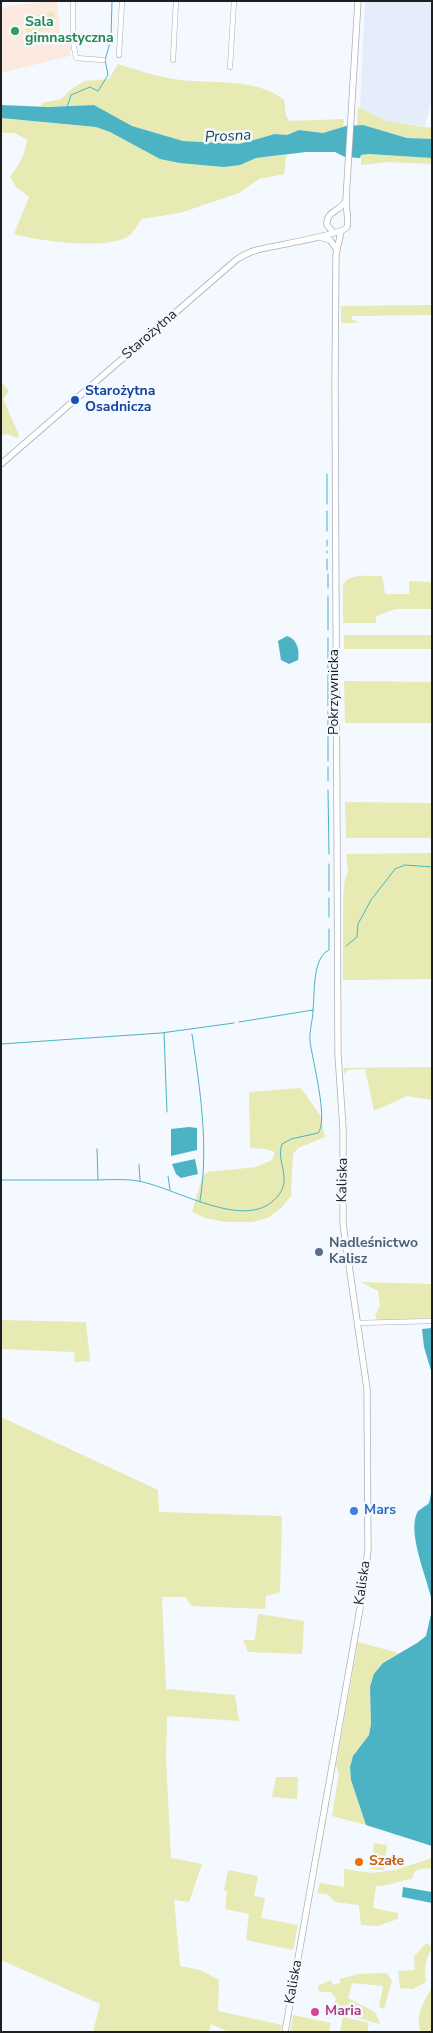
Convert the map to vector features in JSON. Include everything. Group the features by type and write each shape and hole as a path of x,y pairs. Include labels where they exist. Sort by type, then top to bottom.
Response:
{"street":[{"path":"73,1 73,40 76,58 103,60"},
{"path":"119,55 122,1"},
{"path":"173,60 176,1"},
{"path":"230,68 234,1"},
{"path":"327,224 334,232 341,232 348,225 346,200 358,1"},
{"path":"317,237 327,224 328,215 337,211 346,200"},
{"path":"337,211 346,216"},
{"name":"Pokrzywnicka","path":"334,232 336,254 334,451 338,1045 343,1129"},
{"name":"Starożytna","path":"1,464 236,260 259,249 334,232"},
{"name":"Pokrzywnicka","path":"336,254 341,232"},
{"path":"317,237 327,238 335,247"},
{"name":"Kaliska","path":"285,2032 365,1574 368,1505 368,1418 364,1363 343,1224 343,1129"},
{"path":"358,1324 432,1321"}],"shaded area":[{"path":"57,1 61,43 71,42 70,56 2,73 1,7"},
{"path":"365,1 432,1 432,98 425,126 386,121 360,108"}],"green space":[{"path":"54,12 56,28 27,33 24,17"},
{"path":"118,64 153,75 174,79 246,84 260,87 284,100 286,116 290,121 344,119 343,127 323,133 299,130 287,135 275,134 239,144 183,141 132,126 94,105 41,107 42,103 61,99 73,88 85,81 109,79"},
{"path":"358,107 386,121 432,128 432,139 407,138 363,125 357,125"},
{"path":"1,118 96,127 110,132 160,159 240,165 256,158 286,155 284,174 259,179 239,193 180,213 142,219 129,236 117,241 88,244 25,237 14,234 29,197 16,187 10,177 21,160 27,140 15,133 1,133"},
{"path":"361,155 432,158 432,164 387,162 361,165"},
{"path":"432,282 432,315 352,316 352,319 360,323 341,323 341,306 431,305"},
{"path":"1,382 9,391 3,399 19,435 17,438 8,434 1,435"},
{"path":"381,576 385,594 409,594 409,581 430,582 432,584 432,609 395,609 376,616 376,623 343,623 343,584 346,580 355,577"},
{"path":"344,635 432,635 432,649 344,649"},
{"path":"344,681 432,682 432,723 345,723"},
{"path":"345,802 432,803 432,838 346,838"},
{"path":"432,853 432,979 343,980 343,898 345,879 348,872 346,854"},
{"path":"432,1067 432,1100 407,1096 374,1111 365,1069 348,1070 344,1074 344,1068"},
{"path":"301,1088 320,1115 325,1137 298,1148 293,1154 291,1196 283,1206 268,1218 252,1222 225,1222 205,1218 192,1212 203,1175 208,1172 256,1167 272,1160 275,1152 266,1149 250,1148 249,1092"},
{"path":"361,1282 432,1284 432,1318 377,1320 375,1315 380,1306 378,1291"},
{"path":"1,1320 86,1322 90,1361 75,1362 74,1352 1,1349"},
{"path":"1,1417 158,1490 159,1512 282,1516 280,1592 266,1596 265,1609 192,1606 185,1597 162,1597 166,1689 235,1695 239,1721 167,1716 166,1760 171,1858 202,1864 189,1902 174,1900 180,1966 200,1970 219,1980 218,2011 282,2025 280,2032 229,2032 211,2024 209,2032 93,2032 100,2004 1,1960"},
{"path":"258,1614 304,1621 302,1654 248,1652 243,1640 255,1640"},
{"path":"358,1642 399,1653 383,1663 370,1687 371,1724 369,1735 353,1756 350,1767 351,1780 366,1825 332,1816 339,1773 336,1766"},
{"path":"276,1777 298,1777 297,1799 272,1797"},
{"path":"374,1843 387,1845 384,1870 371,1869"},
{"path":"432,1858 432,1869 426,1868 415,1871 412,1879 376,1886 373,1908 398,1913 398,1919 377,1926 361,1925 359,1905 335,1902 327,1894 317,1893 320,1883 344,1887 344,1869 373,1873 395,1870"},
{"path":"228,1870 258,1876 254,1896 265,1898 261,1918 298,1925 293,1950 246,1940 249,1914 225,1909 227,1891 224,1891"},
{"path":"427,1943 432,1948 426,1965 426,1982 413,1989 400,1988 398,1971 415,1970 414,1956"},
{"path":"387,1973 392,1981 384,2009 379,2007 383,1986 352,1983 348,1998 375,2012 380,2024 332,2011 336,1998 331,1992 319,1992 318,1986 331,1980 332,1985 340,1983 340,1979 358,1974"},
{"path":"431,1989 432,2031 421,2032 419,2015"},
{"path":"293,2015 331,2023 329,2032 290,2032"},
{"path":"343,2017 369,2023 367,2032 340,2031"}],"water":[{"path":"1,105 48,107 94,105 132,126 183,141 239,144 275,134 287,135 299,130 323,133 346,126 363,125 407,138 432,139 432,158 369,154 361,155 360,158 345,157 335,152 306,152 256,158 240,165 224,167 180,163 160,159 110,132 96,127 1,118"},
{"path":"287,636 295,642 299,652 298,660 289,664 281,660 278,641"},
{"path":"197,1128 197,1150 171,1156 171,1129"},
{"path":"195,1159 198,1174 181,1178 176,1174 172,1164"},
{"path":"432,1328 432,1374 424,1347 422,1329"},
{"path":"432,1489 432,1602 416,1545 415,1522 419,1510 429,1503"},
{"path":"432,1610 432,1846 366,1825 351,1780 350,1767 353,1756 369,1735 371,1724 370,1687 374,1674 383,1663 426,1636"},
{"path":"403,1887 432,1892 432,1903 402,1897"}],"waterway":[{"path":"67,107 71,95 90,87 98,91 108,75 105,60 111,39 112,1"},
{"path":"327,474 327,504"},
{"path":"327,511 327,531"},
{"path":"327,540 327,546"},
{"path":"327,559 327,570"},
{"path":"328,574 328,588"},
{"path":"328,596 328,630"},
{"path":"328,638 328,706"},
{"path":"328,711 328,761"},
{"path":"328,767 328,781"},
{"path":"328,790 329,854"},
{"path":"329,864 329,891"},
{"path":"346,946 357,937 358,924 371,900 395,869 405,865 432,867"},
{"path":"329,898 329,917"},
{"path":"239,1022 313,1010 315,977 320,960 329,950 329,929"},
{"path":"1,1180 131,1180 147,1183 223,1208 242,1211 259,1209 273,1201 280,1194 283,1186 282,1144 291,1139 318,1133 321,1126 321,1103 310,1041 313,1010"},
{"path":"1,1044 161,1033 234,1023"},
{"path":"164,1033 167,1112"},
{"path":"192,1034 204,1138 203,1180 200,1201"},
{"path":"97,1149 98,1180"},
{"path":"139,1164 140,1181"},
{"path":"168,1176 170,1190"}],"place":[{"name":"Sala gimnastyczna","path":"15,31"},
{"name":"Starożytna Osadnicza","path":"75,400"},
{"name":"Nadleśnictwo Kalisz","path":"319,1252"},
{"name":"Mars","path":"354,1511"},
{"name":"Szałe","path":"359,1862"},
{"name":"Maria","path":"315,2012"}],"water label":[{"name":"Prosna","path":"228,137"}]}
